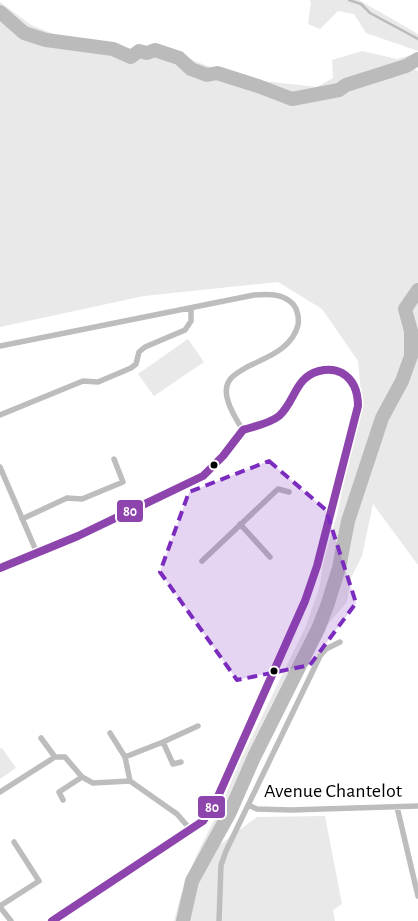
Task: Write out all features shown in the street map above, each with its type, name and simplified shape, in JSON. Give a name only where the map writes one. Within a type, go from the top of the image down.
[{"type":"street","points":[[0,346],[254,295],[271,294],[283,297],[294,306],[299,319],[296,334],[282,349],[238,372],[228,381],[226,395],[243,430]]},
{"type":"street","points":[[0,415],[84,381],[98,382],[131,368],[136,364],[139,352],[145,347],[185,330],[191,321],[191,308]]},
{"type":"street","points":[[0,568],[78,536],[203,476],[223,456],[243,430],[269,423],[282,413],[302,380],[314,372],[330,368],[344,373],[356,388],[358,406],[317,566],[305,601],[216,802],[203,821],[52,921]]},
{"type":"street","points":[[22,519],[67,498],[82,499],[123,482],[114,459]]},
{"type":"street","points":[[1,471],[37,553]]},
{"type":"street","points":[[202,561],[278,489],[290,492]]},
{"type":"street","points":[[240,524],[270,557]]},
{"type":"street","points":[[219,921],[221,865],[320,656],[340,642]]},
{"type":"street","points":[[125,757],[198,726]]},
{"type":"street","points":[[110,734],[125,757],[130,781]]},
{"type":"street","points":[[41,738],[55,757]]},
{"type":"street","points":[[163,742],[173,764],[181,762]]},
{"type":"street","points":[[0,792],[55,757],[65,757],[82,777],[93,783],[130,781],[176,814],[190,829]]},
{"type":"street","points":[[64,800],[58,792],[82,777]]},
{"type":"street","name":"Avenue Chantelot","points":[[248,806],[256,809],[291,810],[418,806]]},
{"type":"street","points":[[397,807],[418,896]]},
{"type":"street","points":[[11,921],[0,906],[39,881],[14,842]]},
{"type":"highlighted area","points":[[269,461],[326,510],[356,603],[310,665],[237,680],[160,572],[189,492]]},
{"type":"shaded area","points":[[308,0],[359,0],[418,34],[418,51],[366,33],[354,14],[338,11],[320,29],[308,24],[311,1]]},
{"type":"shaded area","points":[[0,2],[31,25],[51,33],[128,49],[137,47],[162,49],[232,75],[263,81],[317,87],[333,78],[332,60],[362,51],[397,59],[418,53],[418,64],[410,68],[418,71],[418,565],[373,504],[362,556],[351,578],[347,602],[329,623],[218,846],[257,817],[325,816],[342,904],[333,910],[335,921],[174,921],[180,898],[197,854],[305,628],[319,589],[324,559],[337,515],[362,404],[358,361],[322,309],[278,282],[144,296],[0,327]]},
{"type":"shaded area","points":[[188,339],[204,362],[154,396],[138,374]]},
{"type":"shaded area","points":[[2,748],[16,768],[0,779],[0,749]]},
{"type":"waterway","points":[[349,0],[361,4],[370,13],[418,39]]},
{"type":"waterway","points":[[0,12],[24,33],[46,40],[113,49],[131,57],[139,51],[147,53],[155,50],[179,58],[191,69],[207,75],[217,73],[292,99],[339,90],[346,85],[406,66],[418,59]]},
{"type":"waterway","points":[[183,921],[192,881],[230,812],[254,757],[318,629],[327,606],[339,568],[348,521],[382,418],[402,381],[411,356],[411,331],[405,309],[418,290]]},
{"type":"transit line","name":"80","points":[[52,921],[203,821],[216,801],[305,601],[317,566],[358,406],[354,387],[350,379],[339,372],[325,370],[311,374],[300,384],[289,404],[279,416],[266,423],[243,430]]},
{"type":"transit line","name":"80","points":[[0,568],[78,536],[203,476],[223,456],[243,430]]}]
